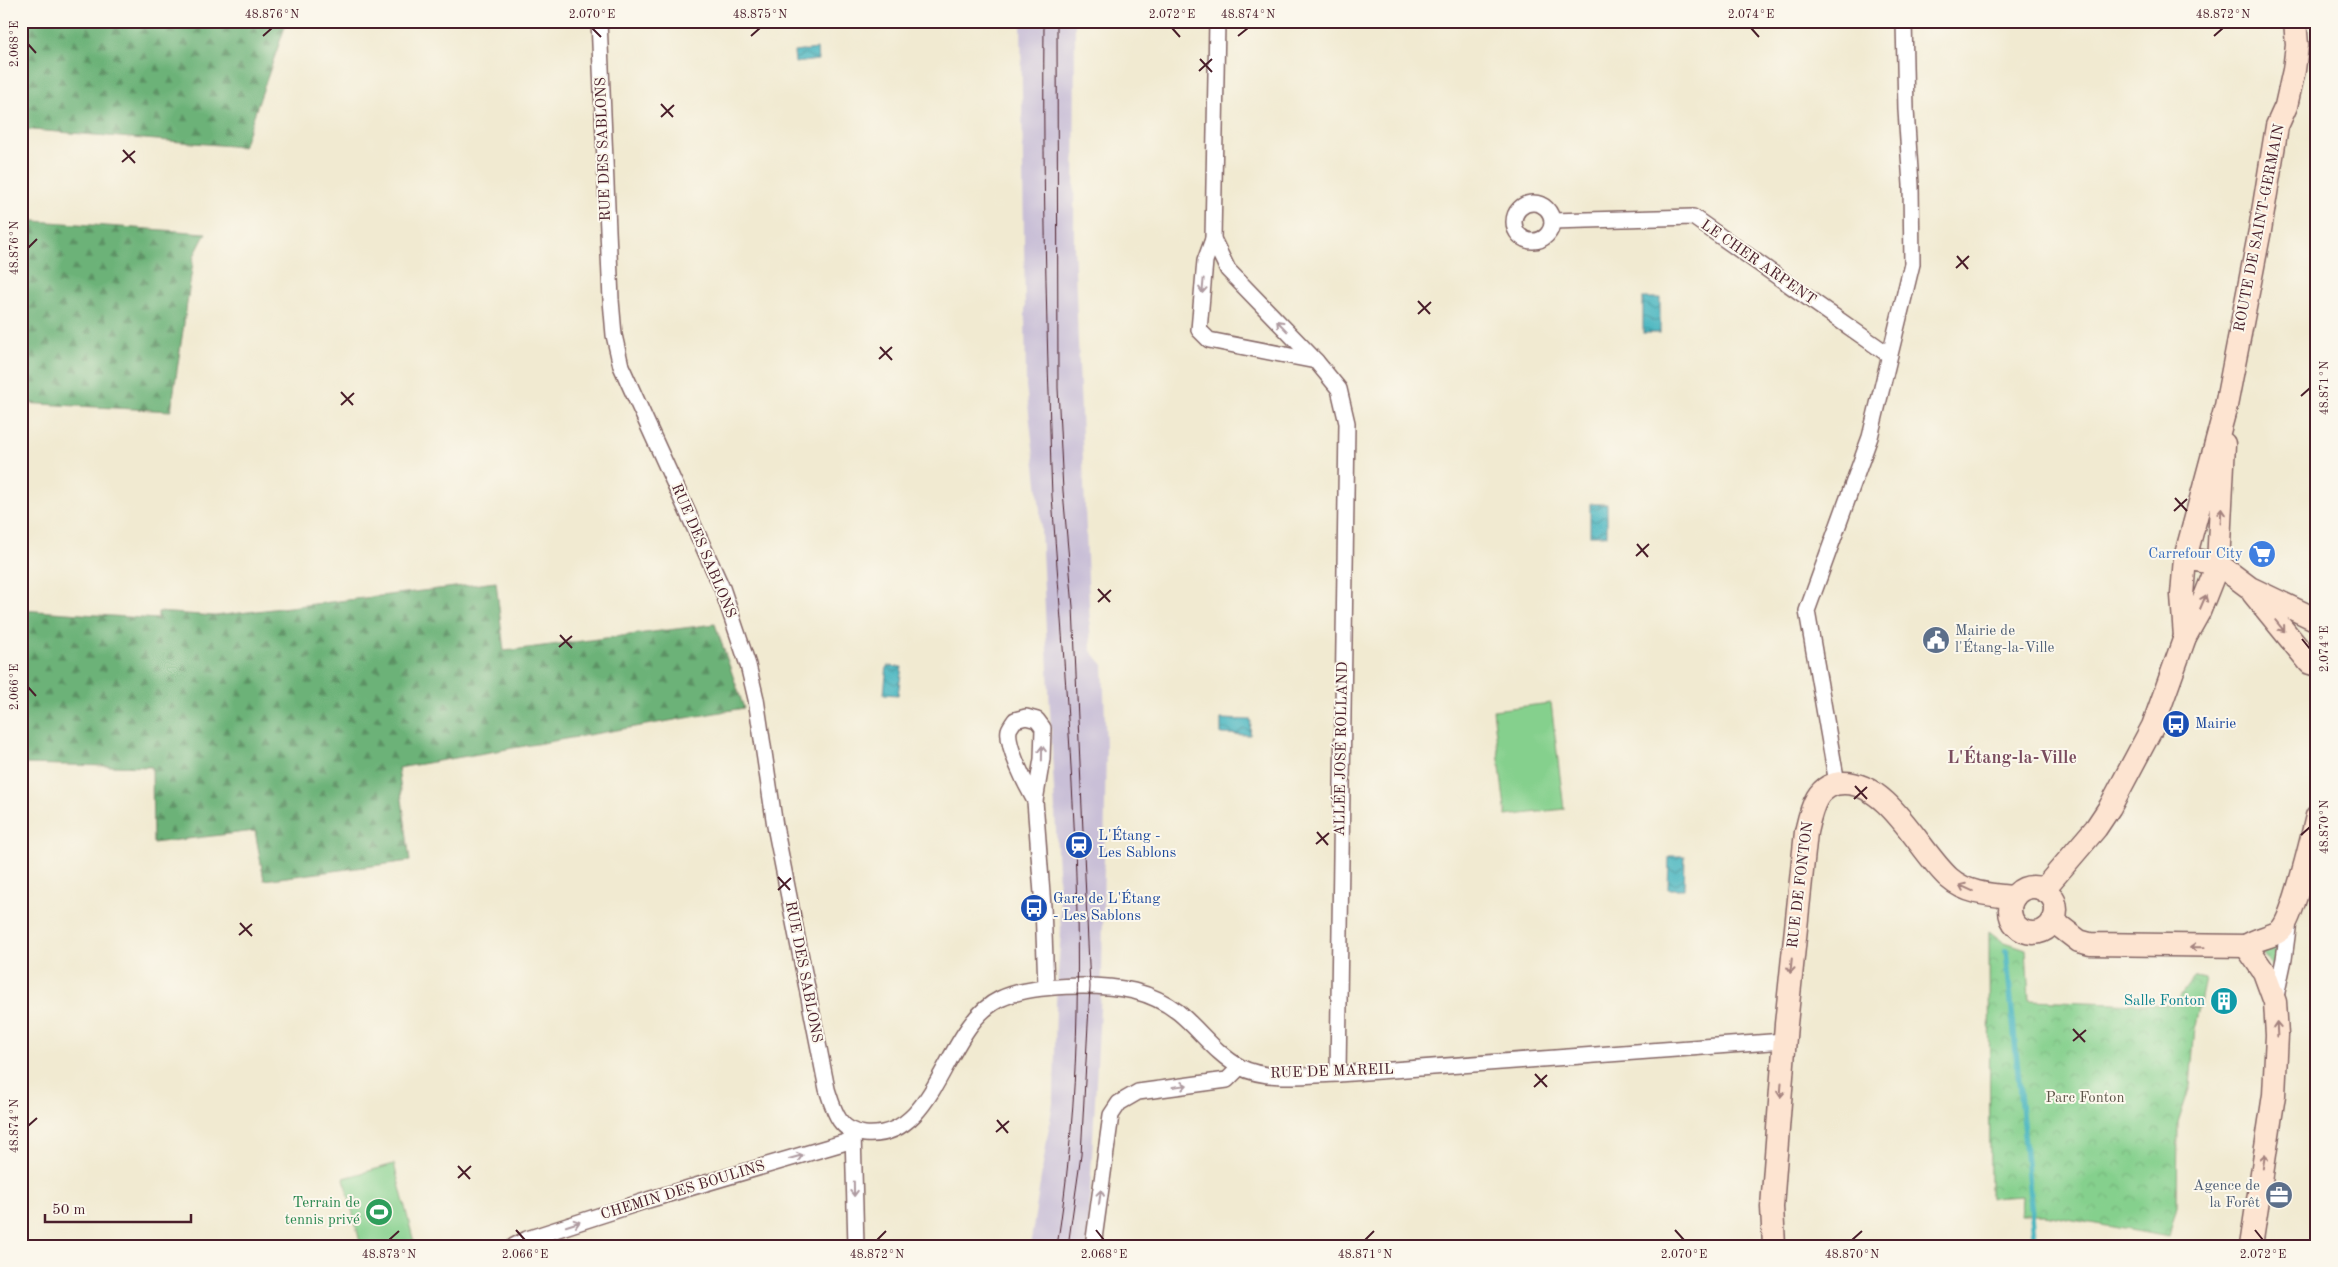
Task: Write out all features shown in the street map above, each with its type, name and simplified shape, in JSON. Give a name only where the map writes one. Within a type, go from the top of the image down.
[{"type":"street","name":"RUE DES SABLONS","points":[[599,21],[611,300],[614,335],[621,366],[722,588],[748,665],[756,699],[775,826],[827,1089],[834,1111],[853,1137]]},
{"type":"street","points":[[1216,21],[1213,238],[1205,261],[1199,330],[1209,340],[1316,361]]},
{"type":"street","points":[[1904,21],[1906,110],[1912,185],[1912,264],[1870,437],[1807,611],[1837,783],[1852,783],[1868,788],[1882,799],[1949,878],[1964,888],[1982,894],[2014,897]]},
{"type":"street","name":"ROUTE DE SAINT-GERMAIN","points":[[2185,637],[2182,595],[2185,558],[2226,406],[2260,230],[2277,126],[2286,106],[2294,70],[2298,45],[2295,21]]},
{"type":"street","name":"LE CHER ARPENT","points":[[1552,221],[1693,218],[1889,354]]},
{"type":"street","name":"ALLÉE JOSÉ ROLLAND","points":[[1213,238],[1228,270],[1316,361],[1339,390],[1347,423],[1338,1074]]},
{"type":"street","name":"ROUTE DE SAINT-GERMAIN","points":[[2185,637],[2199,612],[2218,564],[2226,406]]},
{"type":"street","points":[[2185,558],[2218,564],[2250,588],[2317,620]]},
{"type":"street","points":[[2250,588],[2310,663],[2317,665]]},
{"type":"street","points":[[2043,890],[2096,828],[2135,763],[2153,726],[2185,637]]},
{"type":"street","points":[[1035,801],[1019,767],[1010,741],[1009,730],[1015,720],[1026,717],[1037,720],[1043,728],[1042,764],[1035,801],[1043,907],[1046,986]]},
{"type":"street","name":"RUE DE FONTON","points":[[1774,1246],[1772,1207],[1784,1041],[1806,832],[1812,804],[1823,790],[1837,783]]},
{"type":"street","points":[[2251,1246],[2274,1095],[2277,1035],[2275,1002],[2290,917],[2317,816]]},
{"type":"street","points":[[2028,888],[2043,890],[2052,898],[2054,903],[2053,921],[2049,927],[2037,933],[2018,929],[2010,917],[2009,910],[2014,897],[2028,888]]},
{"type":"street","points":[[2053,921],[2079,941],[2090,944],[2246,946],[2280,931],[2290,917]]},
{"type":"street","points":[[2246,946],[2264,972],[2275,1002]]},
{"type":"street","name":"RUE DE MAREIL","points":[[853,1137],[872,1135],[905,1124],[923,1105],[963,1034],[980,1014],[999,999],[1046,986],[1133,990],[1158,999],[1179,1013],[1240,1067],[1264,1075],[1338,1074],[1784,1041]]},
{"type":"street","points":[[1093,1246],[1111,1115],[1119,1102],[1138,1092],[1227,1080],[1240,1067]]},
{"type":"street","name":"CHEMIN DES BOULINS","points":[[523,1244],[648,1200],[853,1137]]},
{"type":"street","points":[[853,1137],[856,1246]]},
{"type":"shaded area","points":[[1021,21],[1075,21],[1074,245],[1091,651],[1103,665],[1106,748],[1102,973],[1087,1246],[1030,1246],[1054,1096],[1056,1001],[1061,931],[1040,510],[1026,386]]},
{"type":"green space","points":[[21,21],[285,21],[285,27],[243,147],[21,129]]},
{"type":"green space","points":[[21,220],[206,233],[194,256],[171,411],[21,403]]},
{"type":"green space","points":[[496,582],[504,651],[715,624],[744,708],[398,768],[410,861],[264,880],[255,831],[153,843],[152,767],[21,764],[21,610],[158,619],[158,612],[215,616]]},
{"type":"green space","points":[[1551,703],[1564,809],[1506,816],[1493,710]]},
{"type":"green space","name":"Parc Fonton","points":[[1989,931],[2002,941],[2026,949],[2029,1000],[2170,1005],[2193,979],[2196,977],[2205,979],[2195,1026],[2190,1086],[2178,1123],[2177,1206],[2169,1237],[2045,1215],[2021,1215],[2022,1196],[1990,1198]]},
{"type":"green space","points":[[2257,946],[2276,946],[2281,951],[2278,969],[2273,968]]},
{"type":"green space","name":"Terrain de tennis privé","points":[[394,1164],[415,1246],[361,1246],[344,1178]]},
{"type":"water","points":[[817,49],[818,60],[795,63],[794,52]]},
{"type":"water","points":[[1643,298],[1660,298],[1660,333],[1643,333]]},
{"type":"water","points":[[1590,504],[1607,504],[1607,535],[1590,535]]},
{"type":"water","points":[[887,666],[902,667],[898,695],[884,694]]},
{"type":"water","points":[[1221,719],[1251,720],[1250,735],[1221,734]]},
{"type":"water","points":[[1669,856],[1685,856],[1684,889],[1668,889]]},
{"type":"waterway","points":[[2006,950],[2035,1246]]},
{"type":"tram line","points":[[1044,21],[1045,237],[1051,480],[1072,777],[1077,965],[1075,1059],[1069,1152],[1057,1246]]},
{"type":"tram line","points":[[1057,21],[1058,388],[1063,491],[1073,607],[1090,987],[1081,1155],[1068,1246]]},
{"type":"place","name":"Carrefour City","points":[[2262,554]]},
{"type":"place","name":"Mairie de l'Étang-la-Ville","points":[[1936,640]]},
{"type":"place","name":"Mairie","points":[[2176,724]]},
{"type":"place","name":"L'Étang - Les Sablons","points":[[1079,845]]},
{"type":"place","name":"Gare de L'Étang - Les Sablons","points":[[1034,908]]},
{"type":"place","name":"Salle Fonton","points":[[2224,1001]]},
{"type":"place","name":"Agence de la Forêt","points":[[2279,1195]]},
{"type":"place","name":"Terrain de tennis privé","points":[[379,1212]]},
{"type":"district","name":"L'Étang-la-Ville","points":[[2012,758]]}]
